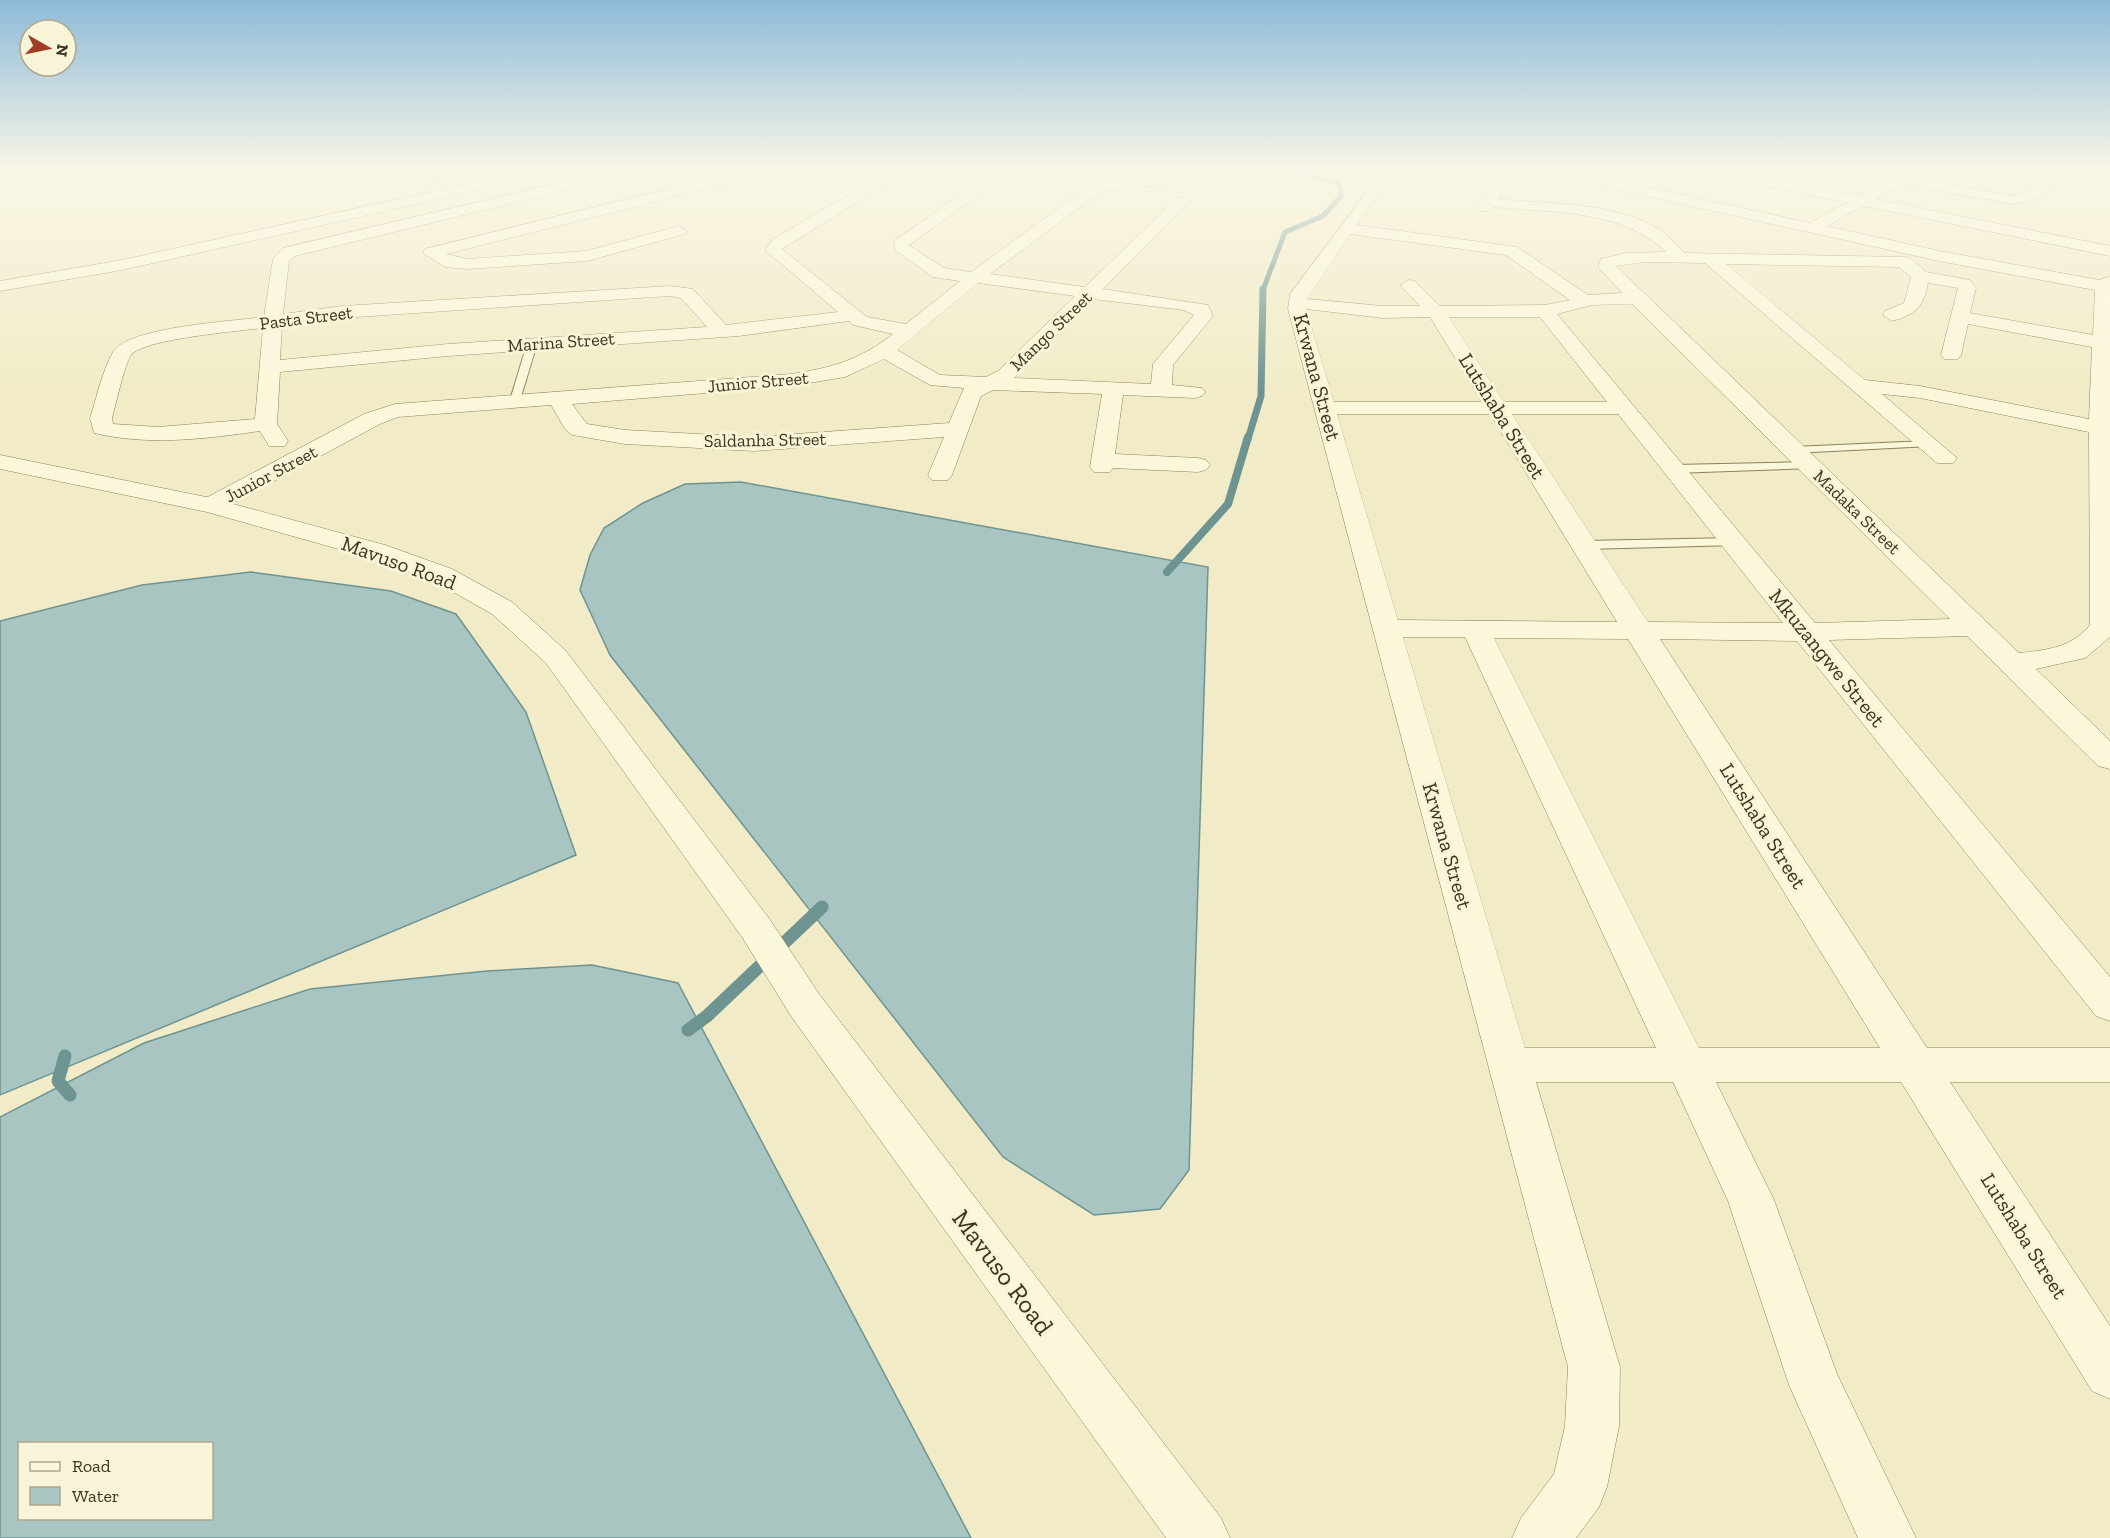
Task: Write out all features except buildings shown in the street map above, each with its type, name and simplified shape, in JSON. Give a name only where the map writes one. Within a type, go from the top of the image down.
[{"type":"street","points":[[0,286],[122,265],[218,244]]},
{"type":"street","points":[[292,463],[266,424],[273,322],[281,259],[299,248],[317,244]]},
{"type":"street","points":[[410,244],[457,264],[578,258],[631,244]]},
{"type":"street","points":[[420,248],[439,244]]},
{"type":"street","points":[[779,244],[773,250],[851,315],[868,325],[909,330]]},
{"type":"street","points":[[900,244],[901,247],[935,271],[1201,309],[1204,316],[1163,364],[1161,389]]},
{"type":"street","name":"Junior Street","points":[[211,505],[384,414],[413,409],[515,400],[824,376],[856,366],[883,352],[974,278],[1021,244]]},
{"type":"street","name":"Mango Street","points":[[940,475],[972,392],[1005,375],[1140,244]]},
{"type":"street","name":"Krwana Street","points":[[1336,244],[1299,294],[1297,303],[1594,1366],[1592,1426],[1579,1487],[1541,1538]]},
{"type":"street","points":[[1495,244],[1511,251],[1584,301]]},
{"type":"street","points":[[1665,244],[1681,258],[1904,262],[1919,252]]},
{"type":"street","points":[[1884,244],[1919,252],[2107,284],[2106,343],[2100,428],[2106,484],[2104,626],[2095,639],[2082,650],[2063,656],[2013,663]]},
{"type":"street","points":[[2074,244],[2110,251]]},
{"type":"street","name":"Madaka Street","points":[[1681,258],[1625,258],[1607,263],[1608,267],[1637,298],[2110,759]]},
{"type":"street","points":[[1709,258],[1945,458]]},
{"type":"street","points":[[1904,262],[1920,276],[1967,286],[1951,356]]},
{"type":"street","points":[[1892,315],[1912,308],[1920,276]]},
{"type":"street","name":"Lutshaba Street","points":[[1409,285],[1436,312],[2110,1373]]},
{"type":"street","name":"Pasta Street","points":[[266,424],[217,430],[127,432],[102,428],[101,422],[122,352],[126,347],[156,337],[351,311],[670,291],[687,293],[721,331]]},
{"type":"street","points":[[1297,303],[1361,310],[1545,311],[1584,301],[1637,298]]},
{"type":"street","name":"Mkuzangwe Street","points":[[1545,311],[2110,1005]]},
{"type":"street","name":"Marina Street","points":[[270,367],[339,359],[532,344],[788,327],[851,315]]},
{"type":"street","points":[[1960,317],[2106,343]]},
{"type":"street","points":[[883,352],[904,360],[927,377],[937,381],[1196,392]]},
{"type":"street","points":[[1858,385],[1920,392],[2100,428]]},
{"type":"street","points":[[1113,390],[1102,463],[1198,465]]},
{"type":"street","name":"Saldanha Street","points":[[557,397],[573,424],[580,430],[625,436],[754,444],[956,429]]},
{"type":"street","points":[[1325,408],[1623,408]]},
{"type":"street","name":"Mavuso Road","points":[[0,462],[211,505],[376,551],[443,575],[502,608],[556,657],[755,927],[805,1005],[1201,1538]]},
{"type":"street","points":[[1387,628],[1806,632],[1977,627]]},
{"type":"street","points":[[1475,629],[1751,1200],[1815,1385],[1887,1538]]},
{"type":"street","points":[[1509,1065],[2110,1065]]},
{"type":"lane","points":[[515,400],[532,344]]},
{"type":"lane","points":[[1674,469],[1927,444]]},
{"type":"lane","points":[[1584,545],[1733,542]]},
{"type":"water","points":[[741,482],[1208,567],[1189,1170],[1160,1209],[1094,1215],[1003,1157],[610,655],[580,590],[590,555],[604,528],[643,503],[685,484]]},
{"type":"water","points":[[251,572],[391,591],[456,614],[526,712],[576,855],[0,1095],[0,621],[142,585]]},
{"type":"water","points":[[592,965],[678,983],[971,1538],[0,1538],[0,1117],[144,1043],[310,989],[487,971]]},
{"type":"waterway","points":[[1263,290],[1281,244]]},
{"type":"waterway","points":[[1248,439],[1261,396],[1263,289]]},
{"type":"waterway","points":[[1167,572],[1228,504],[1248,437]]},
{"type":"waterway","points":[[688,1030],[707,1016],[822,907]]},
{"type":"waterway","points":[[65,1056],[58,1081],[70,1095]]}]
